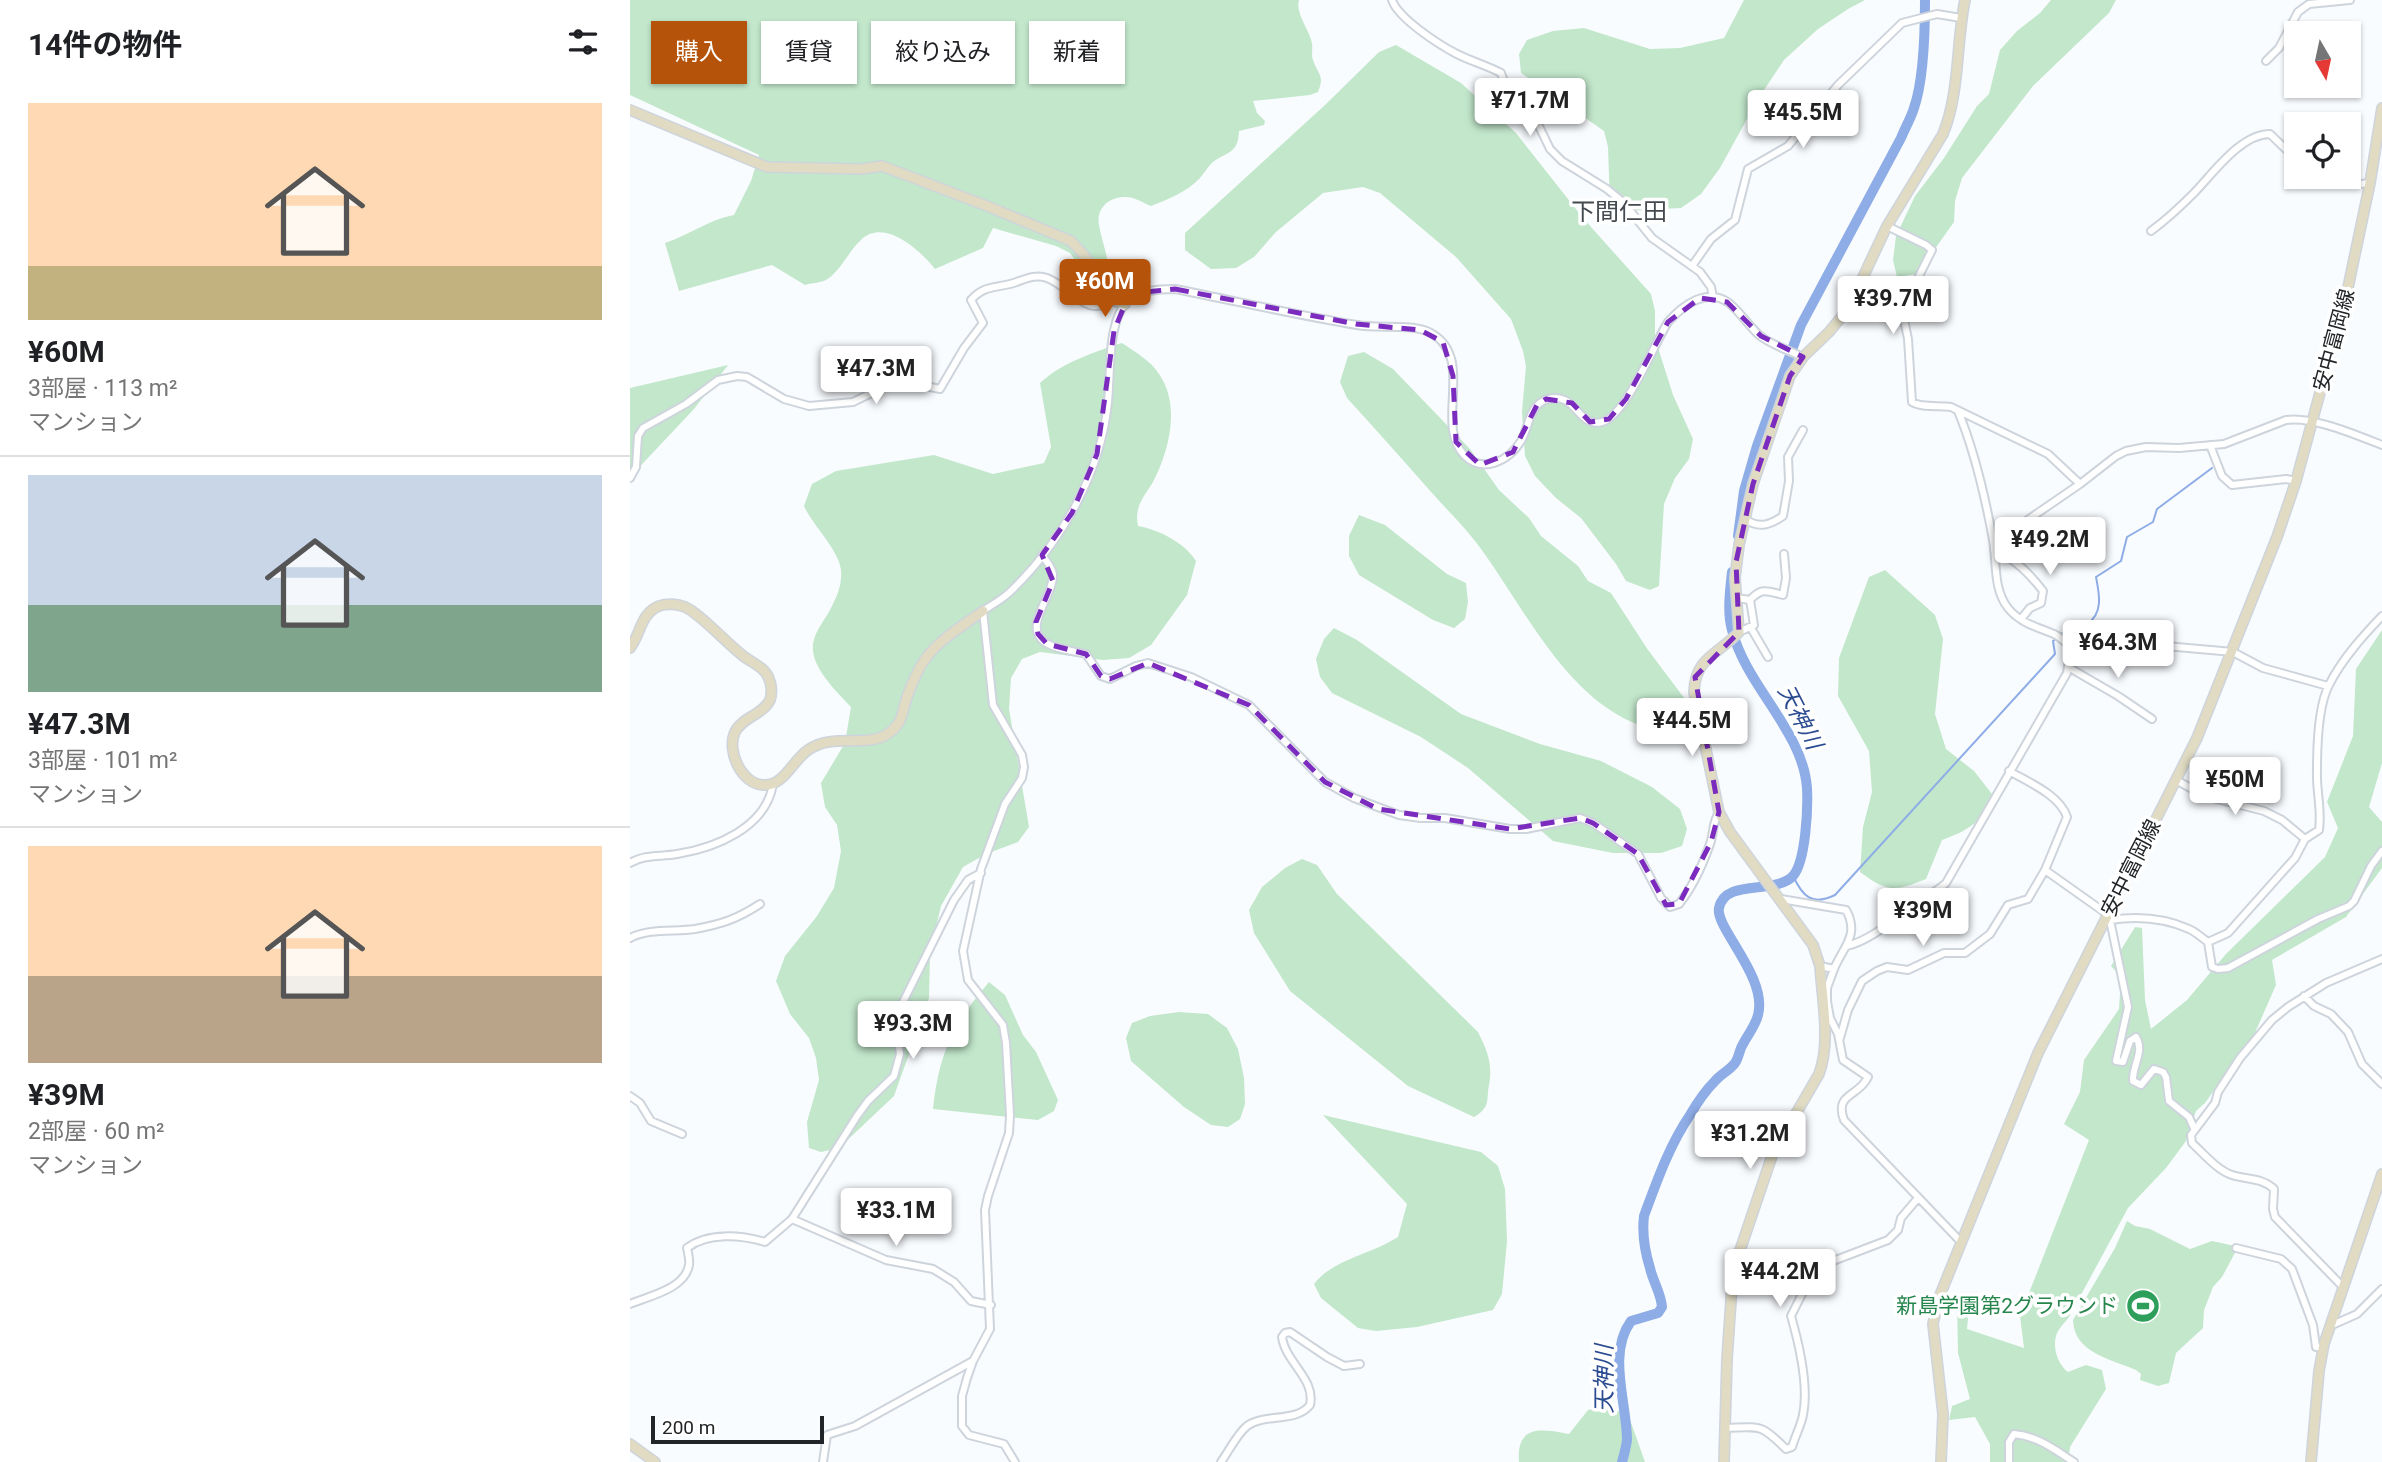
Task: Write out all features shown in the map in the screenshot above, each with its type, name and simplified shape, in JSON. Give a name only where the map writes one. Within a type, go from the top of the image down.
[{"type":"street","points":[[1392,0],[1394,7],[1401,14],[1436,41],[1501,73],[1509,95],[1536,120],[1550,149],[1623,202],[1652,238],[1700,272],[1713,297]]},
{"type":"street","points":[[1736,635],[1736,562],[1753,484],[1790,376],[1799,355],[1829,332],[1848,309],[1887,226],[1943,134],[1952,104],[1965,0]]},
{"type":"street","points":[[2266,61],[2279,48],[2298,12],[2309,4],[2350,0]]},
{"type":"street","points":[[1692,265],[1711,239],[1735,220],[1748,169],[1788,146],[1838,85],[1888,34],[1912,19],[1937,14],[1961,18]]},
{"type":"street","name":"安中富岡線","points":[[1941,1462],[1943,1414],[1933,1324],[1938,1300],[2038,1053],[2176,780],[2233,652],[2295,481],[2346,297],[2370,183],[2378,166],[2382,108]]},
{"type":"street","points":[[630,110],[767,167],[862,169],[882,166],[987,206],[1071,241],[1084,255],[1098,282],[1112,298],[1125,304]]},
{"type":"street","points":[[2151,231],[2179,207],[2236,149],[2262,134],[2270,134],[2284,147]]},
{"type":"street","points":[[2361,185],[2370,183]]},
{"type":"street","points":[[1887,226],[1932,250],[1902,310],[1908,339],[1912,402],[1918,405],[1935,404],[1958,411],[2048,454],[2080,484]]},
{"type":"street","points":[[630,478],[636,467],[638,436],[643,428],[686,404],[718,380],[747,377],[784,399],[809,406],[853,402],[901,382],[940,389],[964,348],[983,323],[971,300],[981,289],[1039,276],[1057,283],[1088,305],[1098,308],[1112,298]]},
{"type":"street","points":[[630,863],[641,856],[685,853],[737,833],[759,813],[773,784],[804,752],[816,744],[833,739],[874,740],[887,735],[903,719],[906,700],[914,679],[927,657],[1012,590],[1042,555],[1072,513],[1085,488],[1097,454],[1108,404],[1114,331],[1125,304],[1145,292],[1175,289],[1341,322],[1430,333],[1443,342],[1450,355],[1456,442],[1471,461],[1485,465],[1497,463],[1513,452],[1522,441],[1536,405],[1546,400],[1553,398],[1572,403],[1584,419],[1590,422],[1601,423],[1609,419],[1626,399],[1661,332],[1690,302],[1713,297],[1727,302],[1761,336],[1799,355]]},
{"type":"street","points":[[1958,411],[1970,439],[1994,546],[2000,594],[2007,607],[2021,619],[2032,627],[2055,635],[2071,647]]},
{"type":"street","points":[[1994,546],[2126,451],[2147,447],[2224,444],[2295,419],[2382,445]]},
{"type":"street","points":[[1745,519],[1752,524],[1769,525],[1783,516],[1789,481],[1788,457],[1802,430]]},
{"type":"street","points":[[2210,445],[2222,476],[2232,485],[2286,479],[2295,481]]},
{"type":"street","points":[[1994,546],[2011,557],[2043,590],[2041,603],[2030,608],[2021,619]]},
{"type":"street","points":[[1736,598],[1749,600],[1764,590],[1785,594],[1784,554]]},
{"type":"street","points":[[1042,555],[1053,570],[1053,581],[1036,622],[1038,635],[1047,644],[1086,654],[1101,676],[1110,679],[1148,663],[1191,677],[1249,705],[1325,782],[1378,809],[1407,817],[1445,818],[1510,829],[1526,829],[1580,818],[1593,822],[1638,854],[1661,898],[1670,907],[1679,904],[1686,894],[1711,842],[1713,822],[1719,812]]},
{"type":"street","points":[[1724,1462],[1733,1271],[1773,1153],[1823,1063],[1825,1046],[1820,966],[1813,945],[1730,832],[1719,812],[1697,705],[1694,681],[1696,672],[1736,635],[1751,628],[1754,622],[1749,600]]},
{"type":"street","points":[[630,648],[645,617],[660,606],[673,604],[687,608],[733,648],[765,671],[772,689],[770,700],[765,707],[740,725],[734,733],[733,742],[738,765],[748,780],[760,785],[773,784]]},
{"type":"street","points":[[983,611],[993,705],[1023,755],[1024,767],[1022,778],[1005,803],[981,873],[963,951],[972,988],[1003,1025],[1010,1115],[1009,1133],[985,1210],[990,1329],[973,1361],[962,1396],[962,1426],[969,1435],[1004,1444],[1015,1462]]},
{"type":"street","points":[[2208,942],[2228,933],[2295,858],[2305,839],[2319,830],[2321,819],[2317,775],[2318,744],[2328,686],[2363,636],[2382,616]]},
{"type":"street","points":[[1961,1242],[1844,1120],[1840,1107],[1843,1100],[1865,1084],[1868,1077],[1843,1060],[1838,1034],[1830,1018],[1827,988],[1839,955],[1847,946],[1900,916],[1946,883],[2067,673],[2071,647],[2082,636],[2108,626],[2143,644],[2233,652],[2263,668],[2328,686]]},
{"type":"street","points":[[1751,628],[1768,657]]},
{"type":"street","points":[[2068,667],[2152,719]]},
{"type":"street","points":[[1838,1042],[1848,1010],[1862,981],[1887,967],[1909,970],[1944,953],[1965,953],[1990,934],[2008,905],[2028,899],[2045,870],[2067,817],[2064,810],[2049,795],[2009,771]]},
{"type":"street","points":[[2176,780],[2205,796],[2264,811],[2282,820],[2305,839]]},
{"type":"street","points":[[2045,870],[2109,917],[2154,920],[2190,929],[2208,942],[2212,967],[2228,968],[2318,919],[2349,906],[2382,851]]},
{"type":"street","points":[[630,1304],[671,1287],[682,1279],[689,1265],[687,1248],[695,1242],[736,1236],[765,1242],[792,1219],[857,1116],[868,1101],[894,1076],[900,1054],[895,1018],[954,900],[968,880],[981,873]]},
{"type":"street","points":[[1778,895],[1846,910],[1852,920],[1847,946]]},
{"type":"street","points":[[630,937],[639,933],[695,929],[736,920],[761,904]]},
{"type":"street","points":[[2109,917],[2128,1007],[2116,1060],[2123,1062],[2130,1041],[2136,1037],[2140,1052],[2132,1075],[2133,1081],[2141,1085],[2154,1069],[2163,1072],[2169,1101],[2189,1117],[2194,1128]]},
{"type":"street","points":[[2344,1288],[2275,1217],[2274,1189],[2258,1179],[2231,1175],[2192,1143],[2194,1128],[2258,1036],[2288,1007],[2304,996],[2326,983],[2382,959]]},
{"type":"street","points":[[1820,966],[1834,969]]},
{"type":"street","points":[[2304,996],[2314,1006],[2331,1014],[2348,1032],[2362,1064],[2382,1084]]},
{"type":"street","points":[[630,1096],[640,1103],[650,1121],[682,1134]]},
{"type":"street","points":[[2311,1462],[2323,1349],[2382,1174]]},
{"type":"street","points":[[1725,1428],[1760,1427],[1786,1449],[1793,1447],[1803,1414],[1803,1398],[1801,1354],[1791,1317],[1803,1292],[1808,1286],[1821,1280],[1833,1261],[1888,1240],[1898,1230],[1901,1217],[1918,1198]]},
{"type":"street","points":[[792,1219],[886,1260],[933,1269],[954,1282],[971,1301],[991,1305]]},
{"type":"street","points":[[2236,1248],[2281,1259],[2292,1269],[2314,1325],[2316,1347],[2323,1349]]},
{"type":"street","points":[[2330,1326],[2357,1314],[2382,1289]]},
{"type":"street","points":[[1220,1462],[1245,1427],[1259,1420],[1301,1413],[1310,1405],[1309,1389],[1282,1342],[1285,1333],[1290,1332],[1344,1366],[1360,1364]]},
{"type":"street","points":[[823,1462],[827,1435],[855,1426],[973,1361]]},
{"type":"street","points":[[2009,1462],[2009,1442],[2014,1434],[2044,1442],[2074,1462]]},
{"type":"street","points":[[630,1444],[654,1462]]},
{"type":"highlighted area","points":[[1175,289],[1356,324],[1420,330],[1443,342],[1453,376],[1456,442],[1480,465],[1513,452],[1537,405],[1546,399],[1572,403],[1590,422],[1609,419],[1626,399],[1668,322],[1700,298],[1727,302],[1761,336],[1803,357],[1790,376],[1753,484],[1736,562],[1739,632],[1695,677],[1719,812],[1711,842],[1679,904],[1666,905],[1638,854],[1593,823],[1580,818],[1510,829],[1378,809],[1325,782],[1249,705],[1148,663],[1110,679],[1101,676],[1086,654],[1047,644],[1038,634],[1036,622],[1053,581],[1042,555],[1072,513],[1097,454],[1114,331],[1125,304],[1145,292]]},
{"type":"green space","points":[[630,0],[1299,0],[1299,10],[1310,38],[1312,58],[1321,82],[1318,92],[1310,95],[1253,101],[1257,113],[1265,121],[1264,125],[1239,131],[1234,148],[1213,162],[1199,179],[1183,191],[1151,206],[1128,197],[1113,199],[1105,205],[1099,214],[1099,225],[1109,270],[1102,296],[1070,253],[1056,246],[993,228],[983,248],[935,269],[902,239],[881,232],[862,239],[836,271],[821,282],[805,285],[772,265],[679,291],[665,243],[716,220],[734,215],[751,181],[759,155],[630,95]]},
{"type":"green space","points":[[1744,0],[1865,0],[1818,29],[1784,60],[1758,99],[1720,168],[1701,194],[1681,208],[1625,211],[1610,206],[1608,147],[1604,131],[1521,73],[1519,54],[1527,40],[1553,31],[1584,28],[1650,49],[1680,48],[1724,38]]},
{"type":"green space","points":[[2051,0],[2116,0],[2109,13],[2033,86],[1962,178],[1955,201],[1954,222],[1917,274],[1897,277],[1893,260],[1896,236],[1915,196],[1944,158],[1977,106],[1989,94],[2000,50]]},
{"type":"green space","points":[[1396,45],[1461,83],[1516,133],[1583,218],[1651,294],[1655,311],[1655,338],[1673,395],[1693,439],[1689,459],[1675,478],[1664,504],[1659,586],[1650,590],[1626,581],[1581,518],[1535,476],[1525,456],[1522,412],[1526,366],[1511,319],[1456,257],[1380,193],[1363,187],[1323,193],[1276,232],[1254,257],[1236,268],[1211,269],[1185,250],[1185,233],[1379,52]]},
{"type":"green space","points":[[1122,343],[1155,369],[1166,386],[1170,400],[1168,442],[1159,470],[1141,502],[1137,519],[1138,526],[1170,538],[1185,548],[1196,561],[1187,595],[1151,645],[1129,658],[1103,660],[1040,652],[1022,659],[1011,678],[1009,709],[1029,827],[1018,842],[986,854],[963,867],[941,906],[930,953],[929,998],[894,1096],[839,1148],[821,1152],[809,1148],[807,1122],[819,1080],[816,1058],[809,1038],[790,1014],[776,981],[785,956],[817,916],[834,888],[841,851],[837,825],[825,807],[821,783],[845,743],[851,707],[820,670],[813,653],[818,629],[836,597],[841,570],[836,554],[804,506],[812,484],[836,471],[934,455],[993,474],[1044,463],[1051,447],[1040,383],[1068,364]]},
{"type":"green space","points":[[1364,352],[1393,369],[1470,449],[1499,490],[1529,518],[1541,536],[1578,566],[1588,581],[1611,593],[1648,650],[1691,707],[1669,733],[1635,724],[1605,707],[1579,684],[1534,628],[1470,535],[1347,398],[1340,382],[1348,356]]},
{"type":"green space","points":[[728,365],[694,409],[630,477],[630,388]]},
{"type":"green space","points":[[1359,515],[1385,525],[1447,574],[1466,583],[1468,602],[1465,619],[1454,628],[1433,620],[1359,575],[1349,556],[1349,536]]},
{"type":"green space","points":[[1885,570],[1935,615],[1943,639],[1935,714],[1946,749],[1974,771],[1992,794],[1984,812],[1973,824],[1942,840],[1926,879],[1898,888],[1884,886],[1860,872],[1863,827],[1872,792],[1869,751],[1838,696],[1839,658],[1869,577]]},
{"type":"green space","points":[[1334,628],[1357,640],[1461,714],[1540,744],[1601,761],[1652,787],[1680,809],[1687,829],[1682,846],[1661,853],[1613,853],[1553,841],[1468,768],[1421,737],[1332,693],[1320,677],[1316,659],[1324,639]]},
{"type":"green space","points":[[2382,630],[2382,763],[2369,807],[2382,822],[2382,868],[2346,917],[2272,960],[2276,985],[2254,1035],[2205,1103],[2196,1111],[2186,1141],[2166,1168],[2128,1208],[2069,1317],[2058,1331],[2055,1348],[2064,1368],[2068,1372],[2086,1365],[2102,1370],[2106,1389],[2070,1447],[2068,1462],[1990,1462],[1990,1444],[1975,1417],[1949,1420],[1952,1406],[1970,1399],[1958,1353],[1957,1300],[1970,1299],[1967,1329],[2024,1348],[2020,1316],[2089,1140],[2064,1124],[2080,1092],[2084,1060],[2119,1009],[2121,977],[2111,966],[2135,927],[2142,928],[2145,1000],[2151,1029],[2187,1000],[2226,954],[2325,857],[2338,828],[2327,802],[2353,736],[2356,669]]},
{"type":"green space","points":[[1302,859],[1317,865],[1337,894],[1478,1032],[1490,1064],[1490,1077],[1487,1103],[1474,1117],[1408,1086],[1290,991],[1254,933],[1249,910],[1262,887],[1285,868]]},
{"type":"green space","points":[[989,982],[1005,995],[1058,1100],[1054,1111],[1038,1120],[933,1109],[939,1071],[950,1040],[966,1012]]},
{"type":"green space","points":[[1179,1012],[1208,1014],[1227,1028],[1238,1049],[1244,1078],[1245,1104],[1240,1119],[1228,1127],[1211,1125],[1184,1107],[1131,1061],[1126,1038],[1132,1023],[1150,1016]]},
{"type":"green space","points":[[1323,1115],[1481,1152],[1498,1166],[1505,1189],[1507,1241],[1502,1294],[1493,1310],[1417,1327],[1376,1331],[1358,1328],[1321,1298],[1314,1284],[1331,1268],[1398,1237],[1407,1204]]},
{"type":"green space","name":"新島学園第2グラウンド","points":[[2127,1221],[2190,1249],[2212,1241],[2235,1246],[2236,1251],[2222,1277],[2213,1287],[2204,1310],[2203,1328],[2176,1353],[2169,1383],[2158,1386],[2140,1380],[2141,1374],[2136,1370],[2096,1353],[2080,1340],[2075,1331],[2073,1320],[2115,1248]]},
{"type":"green space","points":[[1608,1406],[1629,1417],[1645,1462],[1519,1462],[1519,1450],[1526,1435],[1541,1431],[1569,1434],[1588,1410]]},
{"type":"waterway","name":"天神川","points":[[1738,536],[1744,491],[1757,446],[1801,325],[1913,112],[1922,69],[1925,0]]},
{"type":"waterway","points":[[2061,634],[2084,626],[2096,614],[2099,602],[2096,577],[2121,561],[2127,537],[2153,522],[2157,509],[2212,468]]},
{"type":"waterway","name":"天神川","points":[[1622,1462],[1627,1440],[1620,1379],[1620,1348],[1631,1321],[1658,1313],[1662,1307],[1645,1249],[1644,1216],[1676,1139],[1708,1088],[1735,1063],[1758,1015],[1756,985],[1725,928],[1719,908],[1723,899],[1731,893],[1775,885],[1793,876],[1801,859],[1805,834],[1807,788],[1803,767],[1796,747],[1739,651],[1730,616],[1732,572]]},
{"type":"waterway","points":[[1793,876],[1809,897],[1820,900],[1835,895],[2055,654],[2053,641],[2057,638]]},
{"type":"place","name":"新島学園第2グラウンド","points":[[2143,1306]]},
{"type":"district","name":"下間仁田","points":[[1619,212]]}]
